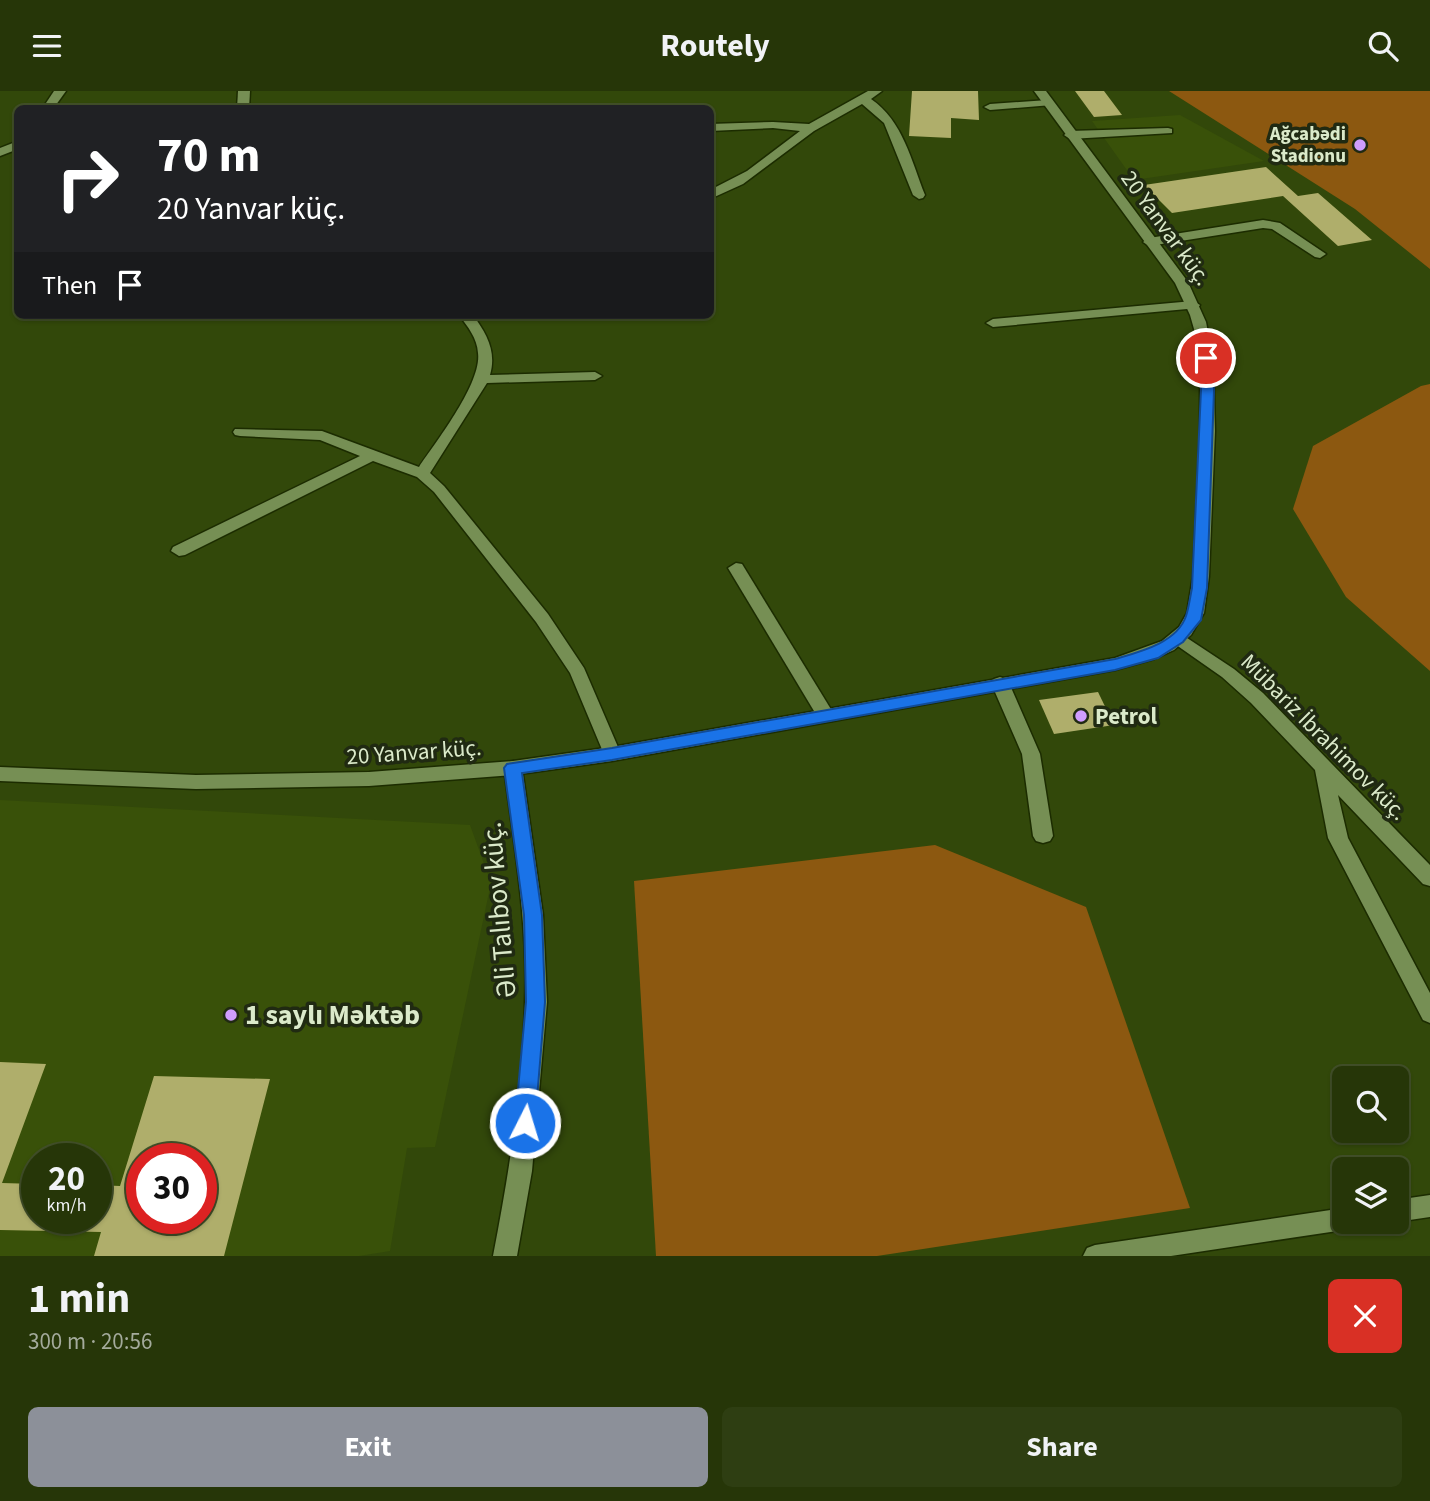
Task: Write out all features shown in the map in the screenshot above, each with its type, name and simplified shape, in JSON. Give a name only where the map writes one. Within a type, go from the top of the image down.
[{"type":"street","points":[[714,193],[737,184],[765,166],[811,128],[876,91]]},
{"type":"street","points":[[989,107],[1044,97]]},
{"type":"street","name":"20 Yanvar küç.","points":[[0,774],[195,782],[369,779],[513,768],[612,754],[1115,664],[1152,654],[1178,638],[1193,620],[1200,588],[1208,390],[1202,332],[1193,305],[1181,282],[1044,97]]},
{"type":"street","points":[[863,99],[882,111],[890,122],[919,195]]},
{"type":"street","points":[[714,128],[773,125],[811,128]]},
{"type":"street","points":[[1070,135],[1168,131]]},
{"type":"street","points":[[1149,242],[1263,224],[1276,226],[1320,254]]},
{"type":"street","points":[[993,323],[1193,305]]},
{"type":"street","points":[[422,474],[484,379],[486,356],[480,332],[469,319]]},
{"type":"street","points":[[484,379],[595,376]]},
{"type":"street","points":[[240,432],[322,436],[422,474],[439,489],[542,618],[578,672],[612,754]]},
{"type":"street","points":[[180,551],[373,455]]},
{"type":"street","points":[[736,568],[825,716]]},
{"type":"street","name":"Mübariz İbrahimov küç.","points":[[1178,638],[1257,698],[1430,878]]},
{"type":"street","points":[[1000,683],[1031,754],[1043,836]]},
{"type":"street","name":"Əli Talıbov küç.","points":[[505,1256],[520,1171],[536,1002],[533,915],[513,768]]},
{"type":"street","points":[[1324,770],[1338,838],[1430,1014]]},
{"type":"street","points":[[1409,1209],[1430,1206]]},
{"type":"street","points":[[1095,1256],[1332,1221]]},
{"type":"shaded area","name":"Ağcabədi Stadionu","points":[[1169,91],[1430,91],[1430,269],[1355,209]]},
{"type":"shaded area","points":[[1180,115],[1264,161],[1134,180],[1092,121]]},
{"type":"shaded area","points":[[1430,384],[1430,671],[1346,597],[1293,509],[1313,446],[1421,386]]},
{"type":"shaded area","name":"1 saylı Məktəb","points":[[0,800],[470,825],[491,883],[435,1147],[407,1148],[390,1251],[359,1256],[0,1256]]},
{"type":"shaded area","points":[[935,845],[1086,907],[1190,1208],[877,1256],[656,1256],[634,881]]},
{"type":"building","points":[[912,91],[978,91],[979,120],[951,118],[951,138],[909,136]]},
{"type":"building","points":[[1075,91],[1104,91],[1122,115],[1094,117]]},
{"type":"building","points":[[1266,167],[1298,196],[1318,193],[1372,240],[1338,246],[1283,196],[1172,213],[1144,185]]},
{"type":"building","points":[[1098,692],[1114,725],[1054,734],[1039,700]]},
{"type":"building","points":[[0,1062],[46,1064],[2,1183],[21,1184],[21,1230],[0,1230]]},
{"type":"building","points":[[154,1076],[270,1079],[224,1256],[94,1256],[100,1234],[112,1234],[112,1186],[120,1186],[126,1167],[126,1234],[217,1234],[217,1143],[133,1143]]},
{"type":"place","name":"Ağcabədi Stadionu","points":[[1360,145]]},
{"type":"place","name":"Petrol","points":[[1081,716]]},
{"type":"place","name":"1 saylı Məktəb","points":[[231,1015]]},
{"type":"route","points":[[525,1123],[536,1002],[533,915],[513,768],[612,754],[1115,664],[1152,654],[1178,638],[1193,620],[1200,588],[1208,390],[1206,358]]}]
